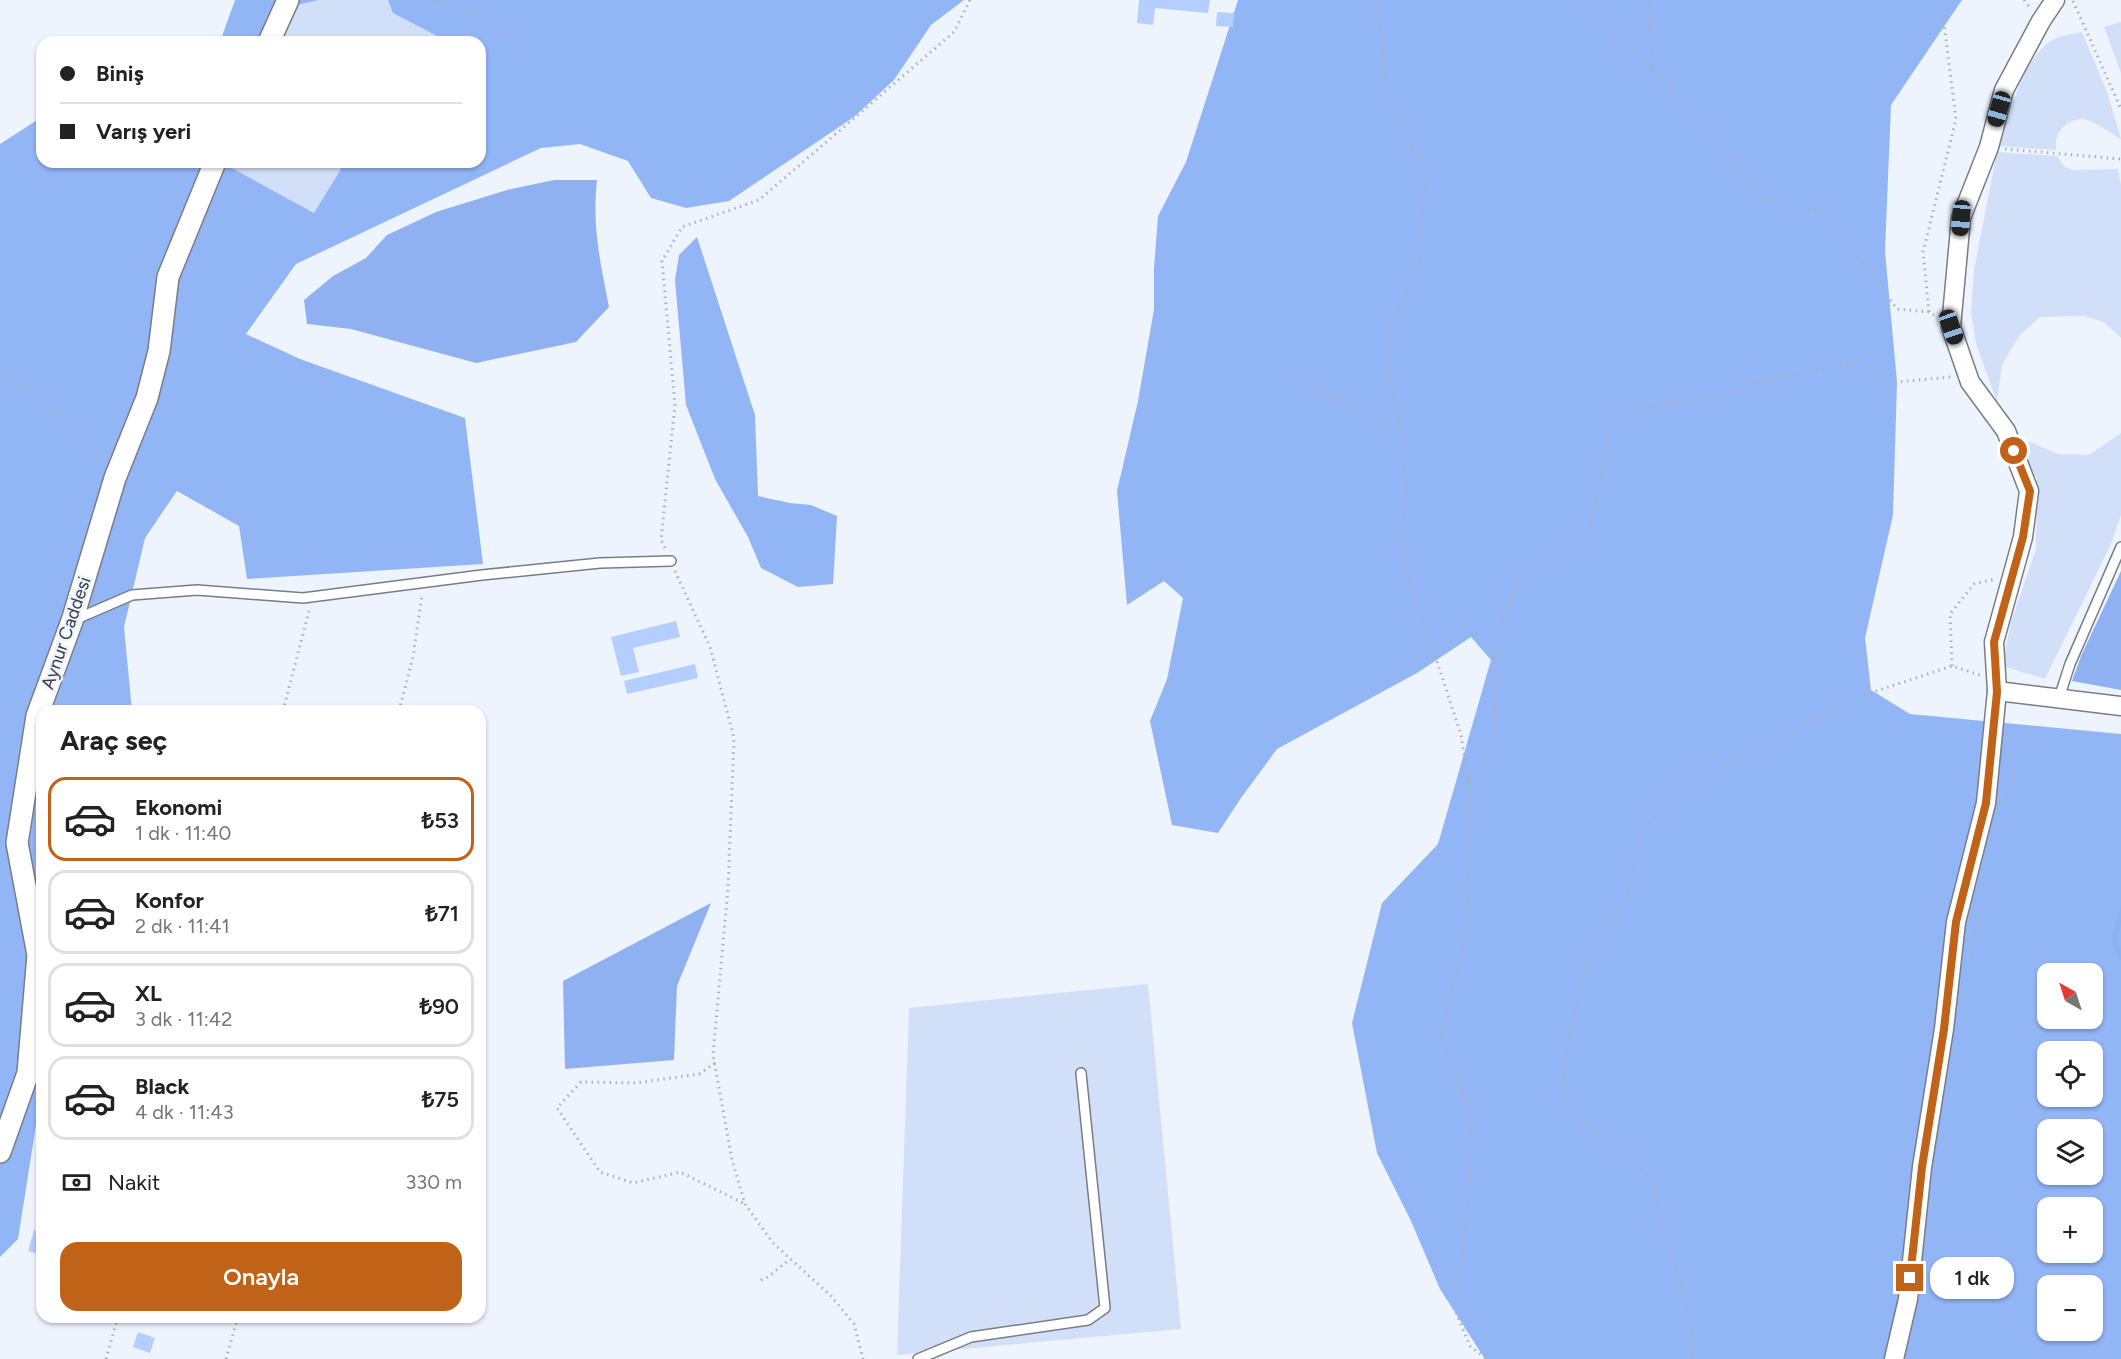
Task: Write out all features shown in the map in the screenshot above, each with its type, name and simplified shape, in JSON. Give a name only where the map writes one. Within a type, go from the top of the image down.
[{"type":"street","points":[[272,36],[288,0]]},
{"type":"street","points":[[1894,1359],[1908,1299],[1922,1167],[1944,1029],[1956,922],[1986,803],[1997,686],[1994,642],[2023,537],[2030,491],[2006,431],[1970,382],[1951,327],[1961,218],[1989,147],[2004,90],[2041,21],[2055,0]]},
{"type":"street","name":"Aynur Caddesi","points":[[42,705],[72,621],[115,478],[147,398],[159,351],[168,277],[212,168]]},
{"type":"street","points":[[1997,686],[2059,698],[2121,706]]},
{"type":"street","name":"Aynur Caddesi","points":[[36,728],[17,843],[36,944]]},
{"type":"street","name":"Aynur Caddesi","points":[[0,1152],[28,1073],[36,979]]},
{"type":"lane","points":[[2059,698],[2070,664],[2121,547]]},
{"type":"lane","points":[[72,621],[132,595],[197,590],[303,598],[600,562],[671,561]]},
{"type":"lane","points":[[918,1359],[971,1337],[1088,1320],[1105,1308],[1081,1073]]},
{"type":"path","points":[[432,0],[499,23],[517,44]]},
{"type":"path","points":[[863,1359],[854,1324],[831,1296],[772,1243],[745,1204],[732,1160],[713,1055],[728,888],[734,738],[710,647],[661,540],[675,405],[662,261],[682,227],[759,200],[954,32],[970,0]]},
{"type":"path","points":[[1377,0],[1388,91],[1425,178],[1419,264],[1389,329],[1390,384],[1400,428],[1407,493],[1401,551],[1461,735],[1470,793],[1467,929],[1441,1034],[1472,1117],[1468,1216],[1454,1308],[1470,1346],[1487,1359]]},
{"type":"path","points":[[1578,0],[1652,70],[1764,199],[1826,213],[1897,309],[1929,312],[1951,327]]},
{"type":"path","points":[[1648,0],[1652,70]]},
{"type":"path","points":[[1929,312],[1923,252],[1956,119],[1941,0]]},
{"type":"path","points":[[2072,0],[2121,109]]},
{"type":"path","points":[[1989,147],[2121,159]]},
{"type":"path","points":[[1468,784],[1491,749],[1497,714],[1494,641],[1518,578],[1573,546],[1590,527],[1610,428],[1643,408],[1732,396],[1753,383],[1858,362],[1897,382],[1968,376]]},
{"type":"path","points":[[1293,374],[1329,395],[1400,428]]},
{"type":"path","points":[[0,377],[40,396],[115,478]]},
{"type":"path","points":[[1952,666],[1950,614],[1974,584],[2013,575]]},
{"type":"path","points":[[401,705],[413,657],[424,582]]},
{"type":"path","points":[[285,705],[312,596]]},
{"type":"path","points":[[1692,1359],[1692,1326],[1651,1180],[1610,1141],[1579,1120],[1561,1091],[1571,1027],[1589,959],[1627,896],[1639,836],[1672,796],[1852,699],[1952,666],[1997,686]]},
{"type":"path","points":[[715,1063],[699,1074],[636,1083],[580,1082],[557,1108],[600,1172],[633,1183],[680,1172],[745,1204]]},
{"type":"path","points":[[761,1280],[790,1259]]},
{"type":"path","points":[[106,1359],[116,1323]]},
{"type":"path","points":[[226,1359],[236,1323]]},
{"type":"shaded area","points":[[235,0],[319,0],[297,5],[284,36],[222,36]]},
{"type":"shaded area","points":[[319,0],[388,0],[393,13],[437,36],[284,36],[297,5]]},
{"type":"shaded area","points":[[388,0],[964,0],[931,25],[894,80],[854,117],[729,201],[686,208],[651,198],[628,161],[580,144],[541,148],[296,264],[246,334],[300,359],[465,418],[483,564],[247,579],[239,526],[177,491],[145,538],[124,627],[131,705],[36,705],[36,1125],[18,1239],[0,1257],[0,144],[36,121],[36,168],[232,168],[314,213],[341,169],[339,168],[486,168],[486,36],[437,36],[393,13]]},
{"type":"shaded area","points":[[1238,0],[1962,0],[1891,105],[1885,251],[1897,382],[1893,515],[1865,638],[1871,690],[1910,714],[2121,734],[2121,1359],[1485,1359],[1440,1289],[1411,1221],[1377,1153],[1352,1023],[1382,903],[1438,844],[1491,660],[1471,637],[1417,673],[1277,749],[1218,833],[1172,825],[1150,721],[1167,679],[1183,598],[1164,581],[1127,605],[1117,491],[1138,401],[1154,309],[1158,216],[1186,162]]},
{"type":"shaded area","points":[[2121,22],[2121,73],[2104,27]]},
{"type":"shaded area","points":[[2082,32],[2107,92],[2121,139],[2097,124],[2083,119],[2071,122],[2062,128],[2057,138],[2056,150],[1998,146],[2019,87],[2034,58],[2054,39]]},
{"type":"shaded area","points":[[1997,152],[2057,156],[2065,167],[2073,170],[2118,169],[2121,185],[2121,338],[2104,322],[2084,316],[2040,317],[2019,336],[2002,365],[1997,402],[1976,344],[1971,312],[1974,270]]},
{"type":"shaded area","points":[[232,168],[342,169],[314,213]]},
{"type":"shaded area","points":[[554,180],[597,180],[596,229],[609,307],[576,342],[476,363],[351,329],[307,324],[304,300],[333,276],[366,258],[387,235],[436,212],[507,190]]},
{"type":"shaded area","points":[[697,237],[755,415],[758,496],[811,505],[837,516],[833,584],[798,587],[761,568],[748,537],[715,479],[686,405],[675,280],[679,255]]},
{"type":"shaded area","points":[[2121,433],[2121,515],[2112,542],[2045,679],[2002,666],[2011,622],[2036,549],[2037,479],[2018,443],[2030,442],[2058,454],[2089,455]]},
{"type":"shaded area","points":[[2121,571],[2121,690],[2072,681],[2081,656]]},
{"type":"shaded area","points":[[711,903],[677,986],[674,1060],[565,1069],[563,981]]},
{"type":"shaded area","points":[[1148,984],[1181,1329],[897,1355],[909,1008]]},
{"type":"building","points":[[1139,0],[1210,0],[1208,13],[1155,8],[1153,25],[1137,23]]},
{"type":"building","points":[[1217,12],[1234,13],[1233,27],[1216,26]]},
{"type":"building","points":[[676,621],[680,637],[633,648],[639,672],[621,676],[611,637]]},
{"type":"building","points":[[695,664],[698,678],[627,694],[624,681]]},
{"type":"building","points":[[34,1230],[36,1231],[36,1253],[28,1251]]},
{"type":"building","points":[[138,1332],[155,1338],[150,1353],[133,1347]]},
{"type":"waterway","points":[[2121,913],[2114,940],[2121,958]]},
{"type":"route","points":[[1910,1278],[1922,1167],[1944,1029],[1956,922],[1986,803],[1997,692],[1994,642],[2023,537],[2030,491],[2014,451]]}]
